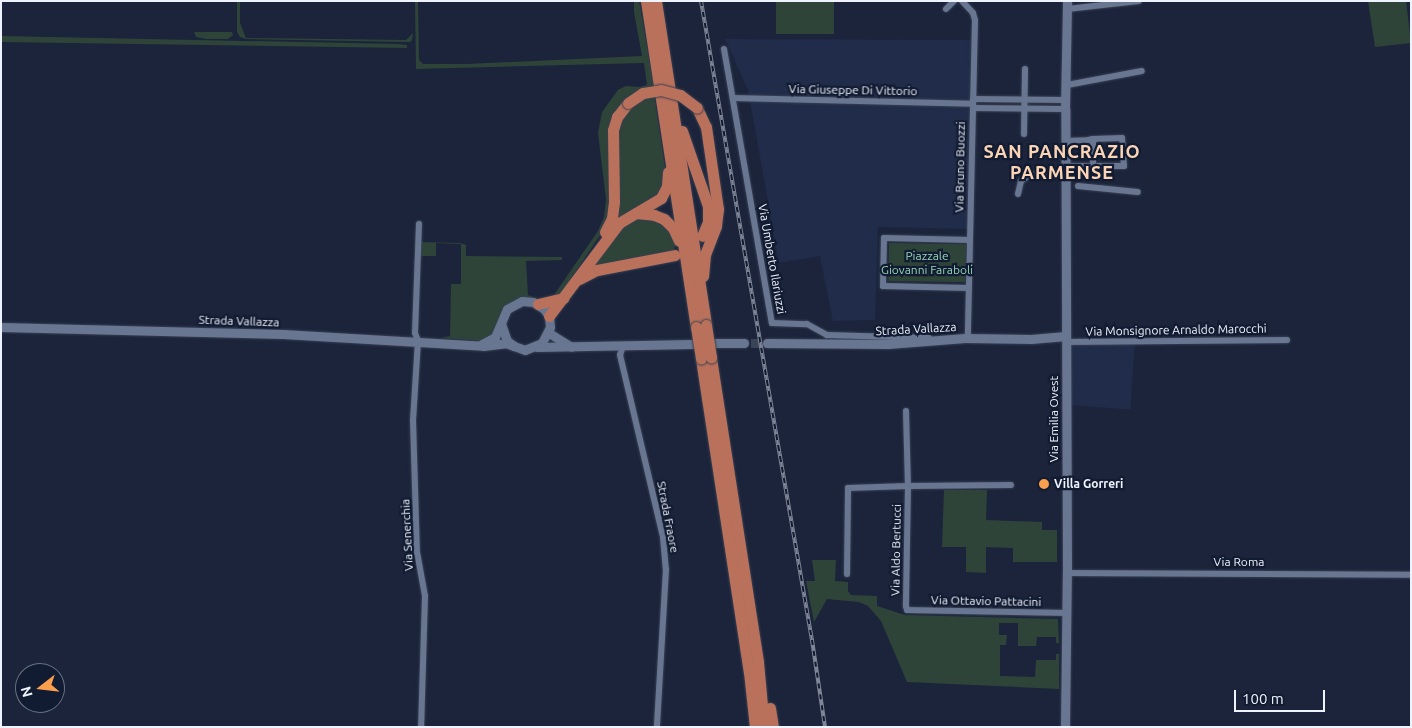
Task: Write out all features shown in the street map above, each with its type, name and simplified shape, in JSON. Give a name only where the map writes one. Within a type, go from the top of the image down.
[{"type":"highway","points":[[646,1],[693,305]]},
{"type":"highway","points":[[656,1],[701,326],[752,624],[764,708],[764,727]]},
{"type":"highway","points":[[549,316],[616,226],[626,218],[659,200],[668,180],[658,76]]},
{"type":"highway","points":[[574,283],[584,262],[608,228],[613,214],[613,133],[617,117],[628,103],[643,93],[664,90],[683,97],[697,108],[706,127],[718,209],[716,226],[704,262],[701,326]]},
{"type":"highway","points":[[672,106],[679,120],[708,206],[708,222],[702,236]]},
{"type":"highway","points":[[636,213],[658,216],[675,229],[688,292],[701,326]]},
{"type":"highway","points":[[574,283],[579,278],[594,271],[675,255]]},
{"type":"highway","points":[[538,304],[563,298]]},
{"type":"highway","points":[[706,358],[755,727]]},
{"type":"highway","points":[[752,624],[762,655],[773,727]]},
{"type":"street","points":[[946,9],[954,1]]},
{"type":"street","name":"Via Bruno Buozzi","points":[[962,1],[975,18],[968,338]]},
{"type":"street","points":[[1067,5],[1139,1]]},
{"type":"street","name":"Via Emilia Ovest","points":[[1065,727],[1067,185],[1065,168],[1065,104],[1067,85],[1067,5]]},
{"type":"street","name":"Via Umberto Ilariuzzi","points":[[724,50],[772,323],[807,324],[827,335],[909,336],[950,339]]},
{"type":"street","points":[[1024,134],[1025,69]]},
{"type":"street","points":[[1067,85],[1142,71]]},
{"type":"street","name":"Via Giuseppe Di Vittorio","points":[[733,98],[973,104]]},
{"type":"street","points":[[973,104],[1024,100],[1065,104]]},
{"type":"street","points":[[973,104],[1024,109],[1065,104]]},
{"type":"street","points":[[1018,194],[1021,181],[1029,176],[1065,168],[1125,164],[1122,138],[1065,141]]},
{"type":"street","points":[[1090,140],[1093,166]]},
{"type":"street","points":[[1078,186],[1138,192]]},
{"type":"street","name":"Via Senerchia","points":[[419,224],[415,333],[418,341],[413,420],[417,552],[425,596],[421,727]]},
{"type":"street","points":[[969,288],[883,286],[884,238],[970,240]]},
{"type":"street","points":[[476,345],[486,343],[495,337],[504,313],[516,302],[528,301],[538,304],[549,316],[549,333],[537,347]]},
{"type":"street","points":[[501,324],[504,337],[514,346]]},
{"type":"street","name":"Strada Vallazza","points":[[1,328],[283,334],[476,345],[506,344],[525,350],[537,347],[692,344]]},
{"type":"street","points":[[549,333],[571,347]]},
{"type":"street","name":"Strada Vallazza","points":[[767,344],[888,344],[968,338],[1066,339]]},
{"type":"street","name":"Via Monsignore Arnaldo Marocchi","points":[[1066,339],[1098,342],[1287,340]]},
{"type":"street","points":[[715,343],[748,343]]},
{"type":"street","name":"Strada Fraore","points":[[623,346],[620,356],[663,537],[666,569],[657,727]]},
{"type":"street","points":[[906,414],[908,486],[1011,485]]},
{"type":"street","name":"Via Aldo Bertucci","points":[[847,574],[848,488],[908,486],[906,606],[908,610]]},
{"type":"street","name":"Via Roma","points":[[1067,572],[1411,575]]},
{"type":"street","name":"Via Ottavio Pattacini","points":[[908,610],[1065,613]]},
{"type":"shaded area","points":[[725,39],[971,40],[968,229],[878,227],[875,320],[833,321],[820,256],[779,263],[748,90]]},
{"type":"shaded area","points":[[1070,340],[1135,345],[1130,409],[1065,405]]},
{"type":"green space","points":[[237,1],[240,1],[240,23],[246,38],[406,40],[413,33],[412,40],[410,42],[246,39],[240,37],[237,32]]},
{"type":"green space","points":[[415,1],[418,1],[419,60],[423,64],[467,64],[642,56],[634,12],[634,1],[639,1],[654,87],[617,112],[612,193],[605,228],[561,293],[552,301],[518,299],[495,332],[482,341],[441,338],[450,336],[451,284],[461,284],[461,244],[436,243],[436,256],[419,256],[419,242],[460,243],[466,245],[466,256],[562,257],[562,260],[526,261],[528,295],[540,300],[554,295],[598,231],[604,217],[606,199],[598,133],[602,112],[618,90],[626,86],[640,87],[647,85],[644,63],[416,69]]},
{"type":"green space","points":[[776,1],[834,1],[834,34],[776,34]]},
{"type":"green space","points":[[1368,1],[1406,1],[1411,43],[1375,47]]},
{"type":"green space","points":[[194,32],[232,32],[233,35],[228,39],[206,39],[196,37]]},
{"type":"green space","points":[[1,36],[397,44],[407,45],[407,48],[1,42]]},
{"type":"green space","points":[[654,94],[666,175],[658,197],[616,220],[618,125],[636,101]]},
{"type":"green space","points":[[641,217],[664,223],[677,245],[674,248],[675,252],[592,266],[627,222]]},
{"type":"green space","name":"Piazzale Giovanni Faraboli","points":[[889,243],[966,244],[965,282],[888,281]]},
{"type":"green space","points":[[944,490],[987,490],[986,520],[1042,522],[1042,530],[1057,530],[1057,562],[1013,562],[1013,548],[986,547],[986,573],[966,572],[966,547],[942,547]]},
{"type":"green space","points":[[812,560],[836,560],[835,581],[848,582],[848,591],[851,595],[877,596],[877,606],[905,615],[1058,619],[1059,643],[1056,643],[1056,637],[1037,637],[1036,646],[1018,646],[1018,623],[999,623],[999,635],[1007,635],[1006,645],[1000,645],[1000,676],[1035,677],[1036,660],[1056,660],[1056,654],[1059,654],[1059,689],[907,682],[881,621],[868,606],[859,602],[827,599],[814,622],[806,581],[815,581]]},
{"type":"tunnel","points":[[751,343],[767,343]]},
{"type":"railway","points":[[701,1],[812,640],[825,727]]},
{"type":"place","name":"Villa Gorreri","points":[[1044,484]]},
{"type":"district","name":"SAN PANCRAZIO PARMENSE","points":[[1062,162]]}]
